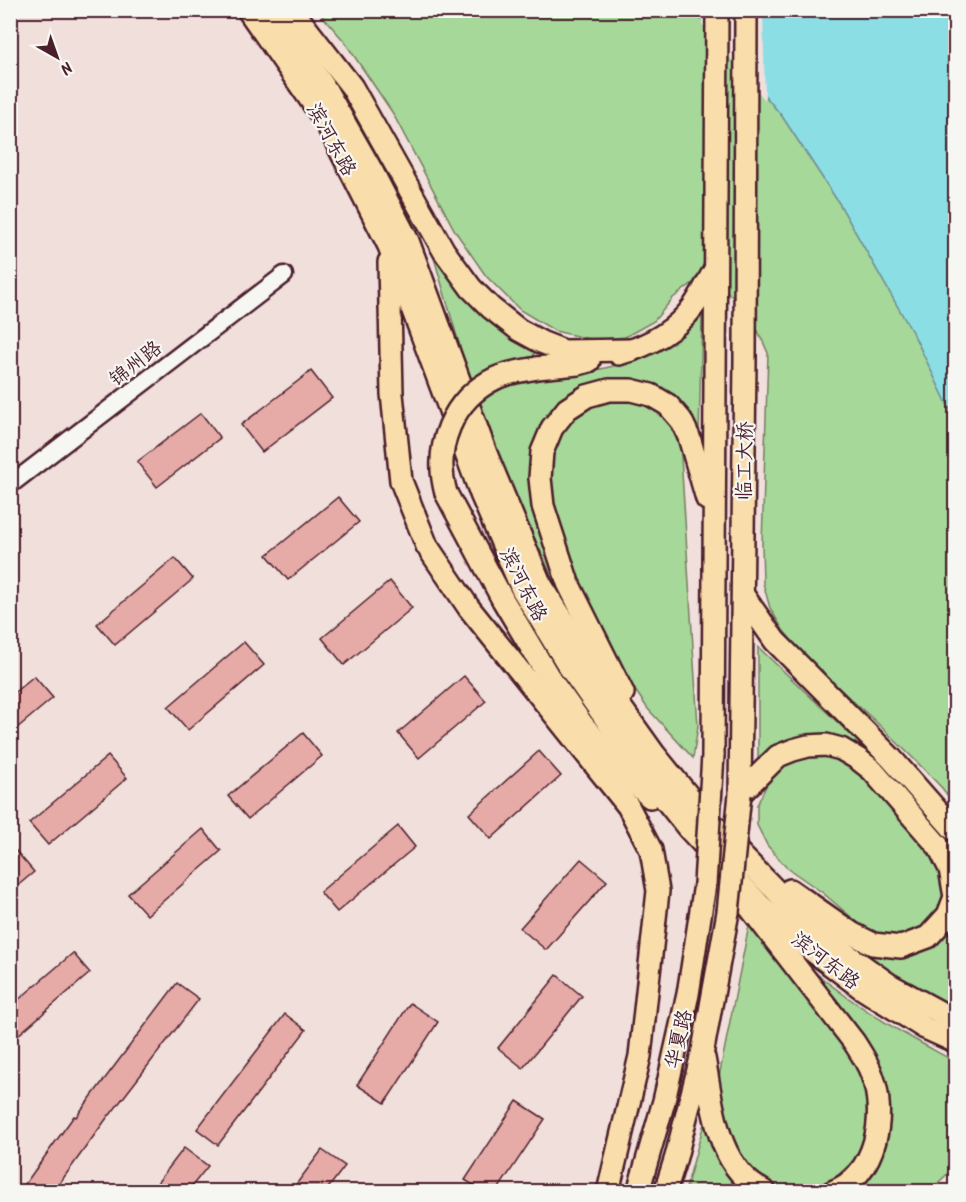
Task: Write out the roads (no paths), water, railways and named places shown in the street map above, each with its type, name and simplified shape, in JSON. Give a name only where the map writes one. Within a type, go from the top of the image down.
[{"type":"main road","name":"滨河东路","points":[[248,10],[326,123],[388,246],[481,494],[522,589],[570,668],[607,722],[688,828],[759,904],[806,946],[860,987],[925,1028],[956,1042]]},
{"type":"main road","name":"滨河东路","points":[[273,10],[323,86],[374,173],[408,241],[487,456],[540,583],[597,674],[655,755],[699,809],[786,902],[835,946],[890,985],[956,1021]]},
{"type":"main road","points":[[292,10],[352,87],[444,251],[471,288],[491,308],[519,330],[564,351],[632,350]]},
{"type":"main road","name":"临工大桥","points":[[705,884],[713,755],[717,10]]},
{"type":"main road","name":"临工大桥","points":[[728,912],[740,794],[746,10]]},
{"type":"main road","points":[[388,246],[392,394],[401,481],[427,546],[469,608],[628,807],[651,850],[658,891],[640,1056],[608,1191]]},
{"type":"main road","points":[[688,828],[657,805],[622,771],[550,679],[503,600],[446,493],[441,466],[445,439],[456,413],[478,388],[508,373],[578,364],[632,350],[655,340],[674,327],[693,307],[715,270]]},
{"type":"main road","points":[[655,755],[568,583],[543,506],[540,478],[542,452],[552,428],[567,409],[587,396],[609,390],[631,390],[651,395],[668,405],[681,420],[689,437],[714,524]]},
{"type":"main road","points":[[743,595],[775,642],[891,758],[956,832]]},
{"type":"main road","points":[[740,794],[778,756],[808,746],[826,745],[841,749],[872,770],[939,846],[950,869],[955,897],[948,915],[928,937],[901,947],[873,944],[853,934],[743,857]]},
{"type":"main road","points":[[715,858],[761,924],[854,1042],[873,1076],[879,1123],[876,1139],[868,1158],[855,1177],[832,1191]]},
{"type":"main road","name":"华夏路","points":[[638,1191],[664,1101],[688,994],[705,884]]},
{"type":"main road","name":"华夏路","points":[[665,1191],[703,1050],[728,912]]},
{"type":"main road","points":[[703,1050],[717,1126],[725,1149],[743,1175],[765,1191]]},
{"type":"street","name":"锦州路","points":[[10,485],[284,275]]},
{"type":"water","points":[[694,11],[955,11],[955,420],[915,337],[839,203],[782,116]]}]
